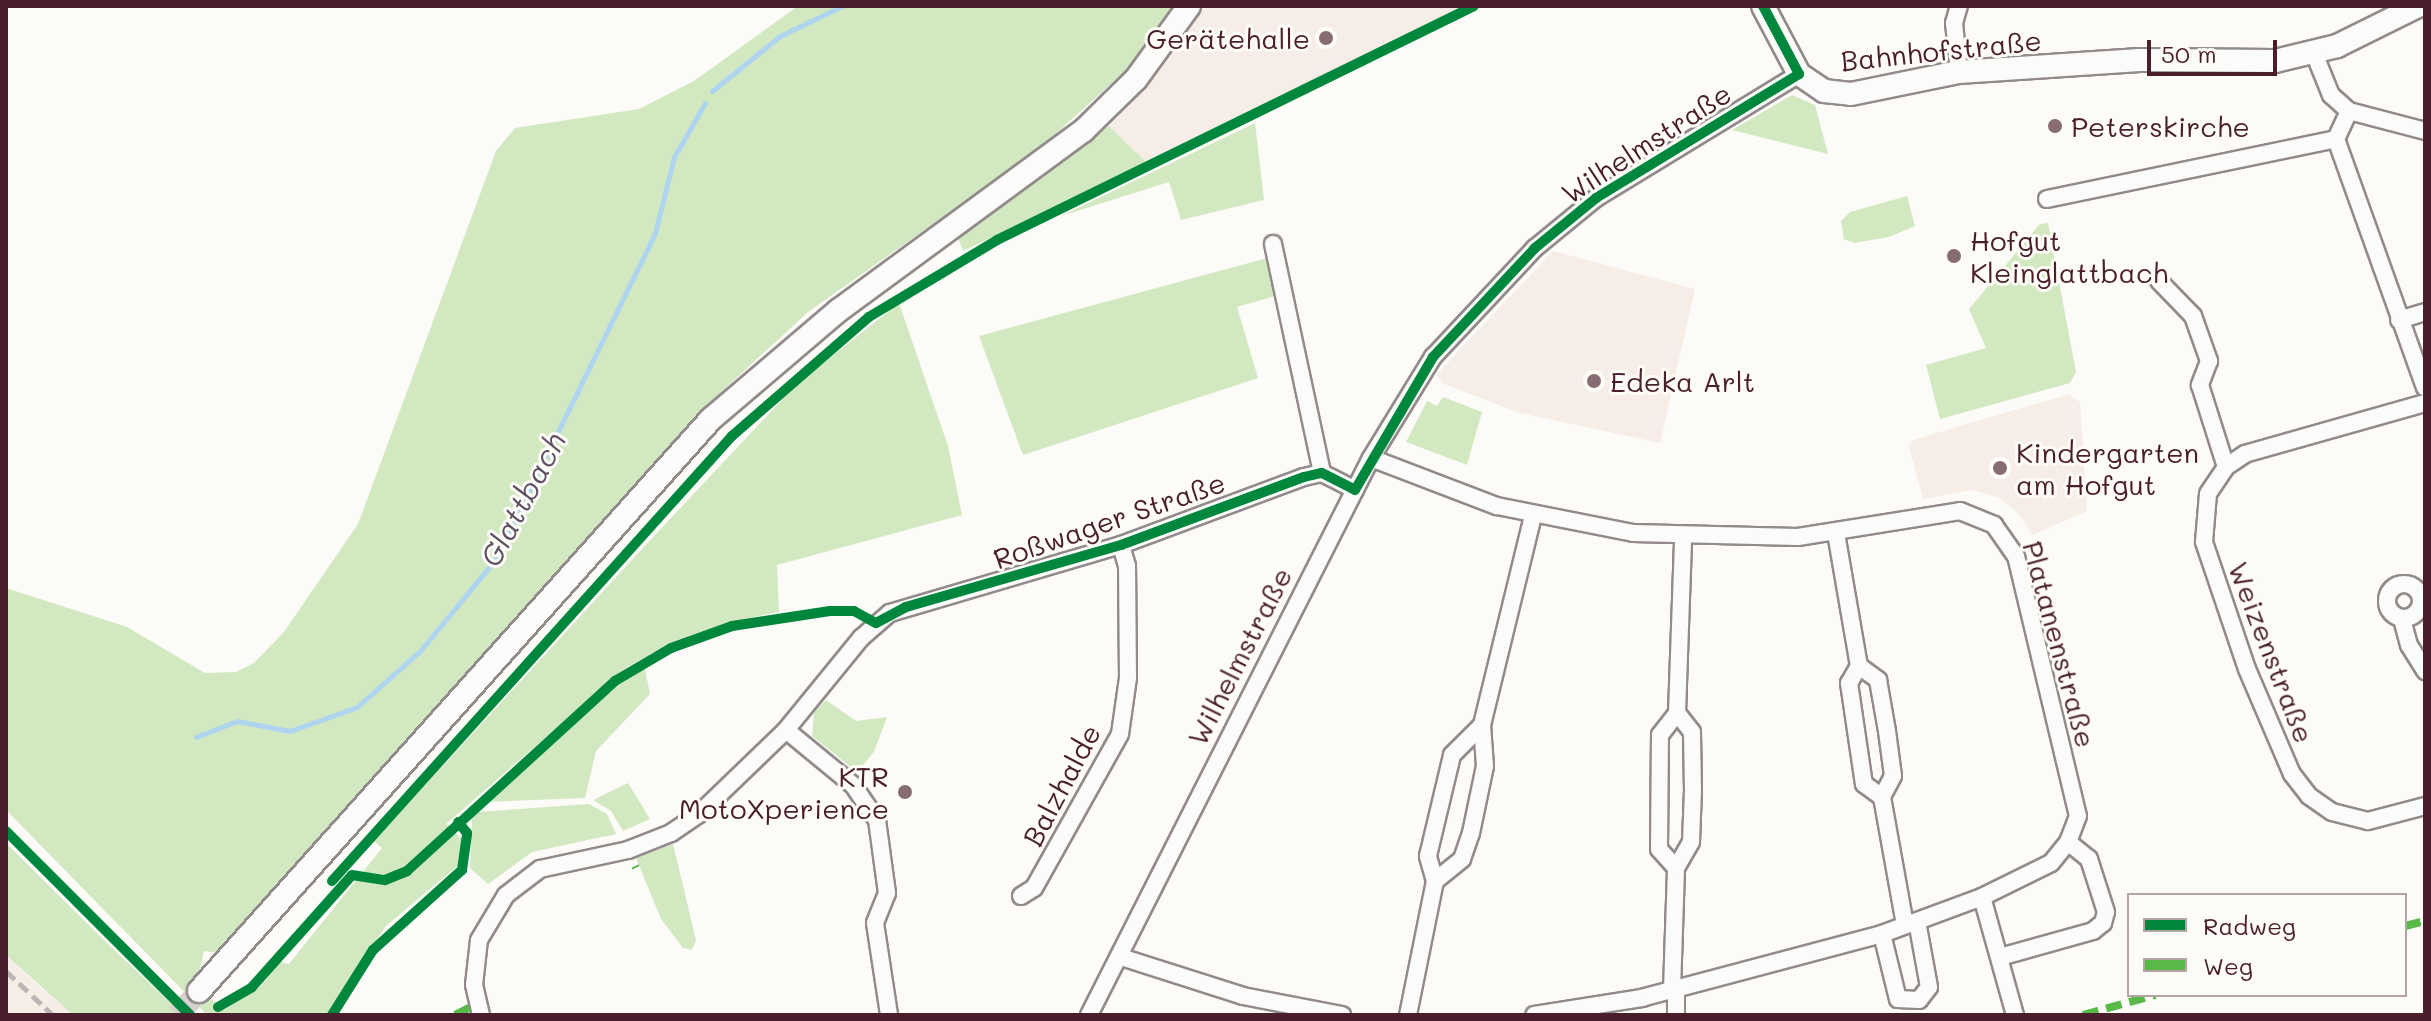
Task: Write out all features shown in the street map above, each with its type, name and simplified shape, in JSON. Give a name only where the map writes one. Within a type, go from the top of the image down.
[{"type":"main road","points":[[199,991],[711,419],[839,310],[1083,131],[1136,79],[1189,6]]},
{"type":"main road","points":[[1763,6],[1799,74]]},
{"type":"main road","name":"Bahnhofstraße","points":[[1799,74],[1824,91],[1851,94],[1959,72],[2140,60],[2275,61],[2314,53],[2418,6]]},
{"type":"street","points":[[1959,6],[1954,23],[1959,72]]},
{"type":"street","points":[[2314,53],[2331,95],[2349,111],[2425,131]]},
{"type":"street","name":"Wilhelmstraße","points":[[1089,1015],[1121,957],[1202,783],[1371,458],[1442,346],[1535,248],[1596,198],[1799,74]]},
{"type":"street","points":[[2349,111],[2336,139],[2425,388]]},
{"type":"street","points":[[2047,199],[2336,139]]},
{"type":"street","points":[[1273,244],[1322,473],[1355,490]]},
{"type":"street","points":[[2159,281],[2193,316],[2209,361],[2200,385],[2226,467],[2245,454],[2425,403]]},
{"type":"street","points":[[2399,320],[2425,312]]},
{"type":"street","name":"Platanenstraße","points":[[1371,458],[1462,495],[1533,515],[1683,537],[1760,539],[1836,533],[1960,511],[1984,518],[2003,534],[2016,556],[2078,816],[2068,842]]},
{"type":"street","name":"Weizenstraße","points":[[2226,467],[2208,494],[2204,542],[2212,580],[2292,774],[2309,796],[2349,819],[2386,819],[2425,806]]},
{"type":"street","name":"Roßwager Straße","points":[[481,1015],[474,985],[479,940],[491,915],[518,884],[557,863],[628,850],[671,833],[726,793],[786,730],[861,638],[890,613],[1121,545],[1322,473]]},
{"type":"street","points":[[1435,881],[1462,859],[1471,833],[1485,766],[1482,725],[1533,515]]},
{"type":"street","points":[[1836,533],[1859,666],[1849,683],[1864,784],[1882,797]]},
{"type":"street","points":[[1676,868],[1659,849],[1659,764],[1660,735],[1677,713],[1683,537]]},
{"type":"street","name":"Balzhalde","points":[[1021,896],[1034,888],[1120,734],[1128,678],[1127,566],[1121,545]]},
{"type":"street","points":[[2402,619],[2409,645],[2425,671]]},
{"type":"street","points":[[1859,666],[1878,680],[1883,705],[1893,776],[1882,797],[1929,987],[1919,1000],[1898,999],[1882,934]]},
{"type":"street","points":[[1676,1015],[1676,868],[1691,842],[1693,791],[1692,732],[1677,713]]},
{"type":"street","points":[[1408,1015],[1435,881],[1428,856],[1452,755],[1482,725]]},
{"type":"street","points":[[786,730],[853,785],[877,820],[887,893],[875,923],[889,1015]]},
{"type":"street","points":[[1534,1015],[1642,1007],[1674,990],[1882,934],[1982,897],[2041,869],[2068,842],[2089,859],[2106,912],[2103,923],[2093,931],[2000,957]]},
{"type":"street","points":[[1982,897],[2015,1015]]},
{"type":"street","points":[[1121,957],[1243,996],[1342,1015]]},
{"type":"shaded area","points":[[1199,6],[1465,6],[1147,163],[1109,126],[1162,67]]},
{"type":"shaded area","points":[[1553,251],[1695,289],[1660,443],[1520,413],[1444,384],[1436,375]]},
{"type":"shaded area","name":"Kindergarten am Hofgut","points":[[2069,394],[2080,402],[2087,511],[2033,535],[2017,512],[1999,498],[1972,490],[1923,499],[1909,446],[1913,440]]},
{"type":"shaded area","points":[[6,955],[38,985],[73,1015],[6,1015]]},
{"type":"green space","points":[[798,6],[1174,6],[1136,61],[1038,150],[808,312],[705,407],[220,953],[204,951],[196,985],[224,1010],[261,986],[280,962],[289,964],[382,848],[374,841],[640,551],[796,385],[899,303],[948,446],[962,515],[777,565],[779,612],[728,622],[669,643],[624,669],[446,824],[463,840],[461,863],[386,926],[326,1015],[207,1015],[6,810],[6,588],[127,627],[205,673],[236,672],[254,663],[284,632],[358,524],[496,151],[515,128],[639,109],[694,81]]},
{"type":"green space","points":[[1792,95],[1815,105],[1828,154],[1732,130]]},
{"type":"green space","points":[[1255,123],[1264,200],[1181,220],[1169,182],[1061,216]]},
{"type":"green space","points":[[1109,126],[1147,163],[963,251],[957,235]]},
{"type":"green space","points":[[1907,196],[1915,226],[1889,237],[1854,243],[1844,239],[1841,221],[1850,212]]},
{"type":"green space","points":[[2048,223],[2076,372],[2070,383],[1940,419],[1926,365],[1986,348],[1969,309],[2040,224]]},
{"type":"green space","points":[[1271,257],[1279,295],[1237,307],[1258,378],[1023,455],[979,336]]},
{"type":"green space","points":[[1443,397],[1482,412],[1467,465],[1406,442],[1427,401],[1437,406]]},
{"type":"green space","points":[[644,664],[650,694],[596,751],[585,798],[482,802]]},
{"type":"green space","points":[[826,700],[856,721],[887,717],[874,752],[857,772],[812,736],[814,713]]},
{"type":"green space","points":[[628,783],[650,819],[623,831],[611,811],[593,800]]},
{"type":"green space","points":[[589,804],[607,814],[616,834],[532,852],[488,884],[470,868],[472,819],[478,812]]},
{"type":"green space","points":[[6,843],[183,1015],[73,1015],[6,955]]},
{"type":"green space","points":[[673,844],[696,940],[692,950],[683,948],[661,919],[636,858]]},
{"type":"waterway","name":"Glattbach","points":[[712,91],[780,36],[842,6]]},
{"type":"waterway","name":"Glattbach","points":[[196,737],[237,721],[290,731],[357,707],[420,651],[495,560],[655,233],[674,157],[705,103]]},
{"type":"tunnel","points":[[178,1015],[199,991]]},
{"type":"railway","points":[[6,971],[53,1015]]},
{"type":"marked path","points":[[2407,926],[2425,921]]},
{"type":"marked path","points":[[2083,1015],[2148,997]]},
{"type":"marked path","points":[[455,1015],[475,1005]]},
{"type":"cycle path","points":[[332,881],[732,436],[869,317],[997,240],[1474,6]]},
{"type":"cycle path","points":[[218,1007],[252,987],[352,875],[385,880],[407,871],[615,681],[671,648],[732,626],[830,611],[854,611],[876,623],[906,607],[1121,545],[1304,477],[1322,473],[1355,490],[1433,357],[1535,248],[1596,198],[1799,74],[1763,6]]},
{"type":"cycle path","points":[[332,1015],[373,950],[462,870],[467,833],[458,822]]},
{"type":"cycle path","points":[[6,831],[190,1015]]},
{"type":"place","name":"Gerätehalle","points":[[1326,38]]},
{"type":"place","name":"Peterskirche","points":[[2055,126]]},
{"type":"place","name":"Hofgut Kleinglattbach","points":[[1954,256]]},
{"type":"place","name":"Edeka Arlt","points":[[1594,381]]},
{"type":"place","name":"Kindergarten am Hofgut","points":[[2000,468]]},
{"type":"place","name":"KTR MotoXperience","points":[[905,792]]}]
